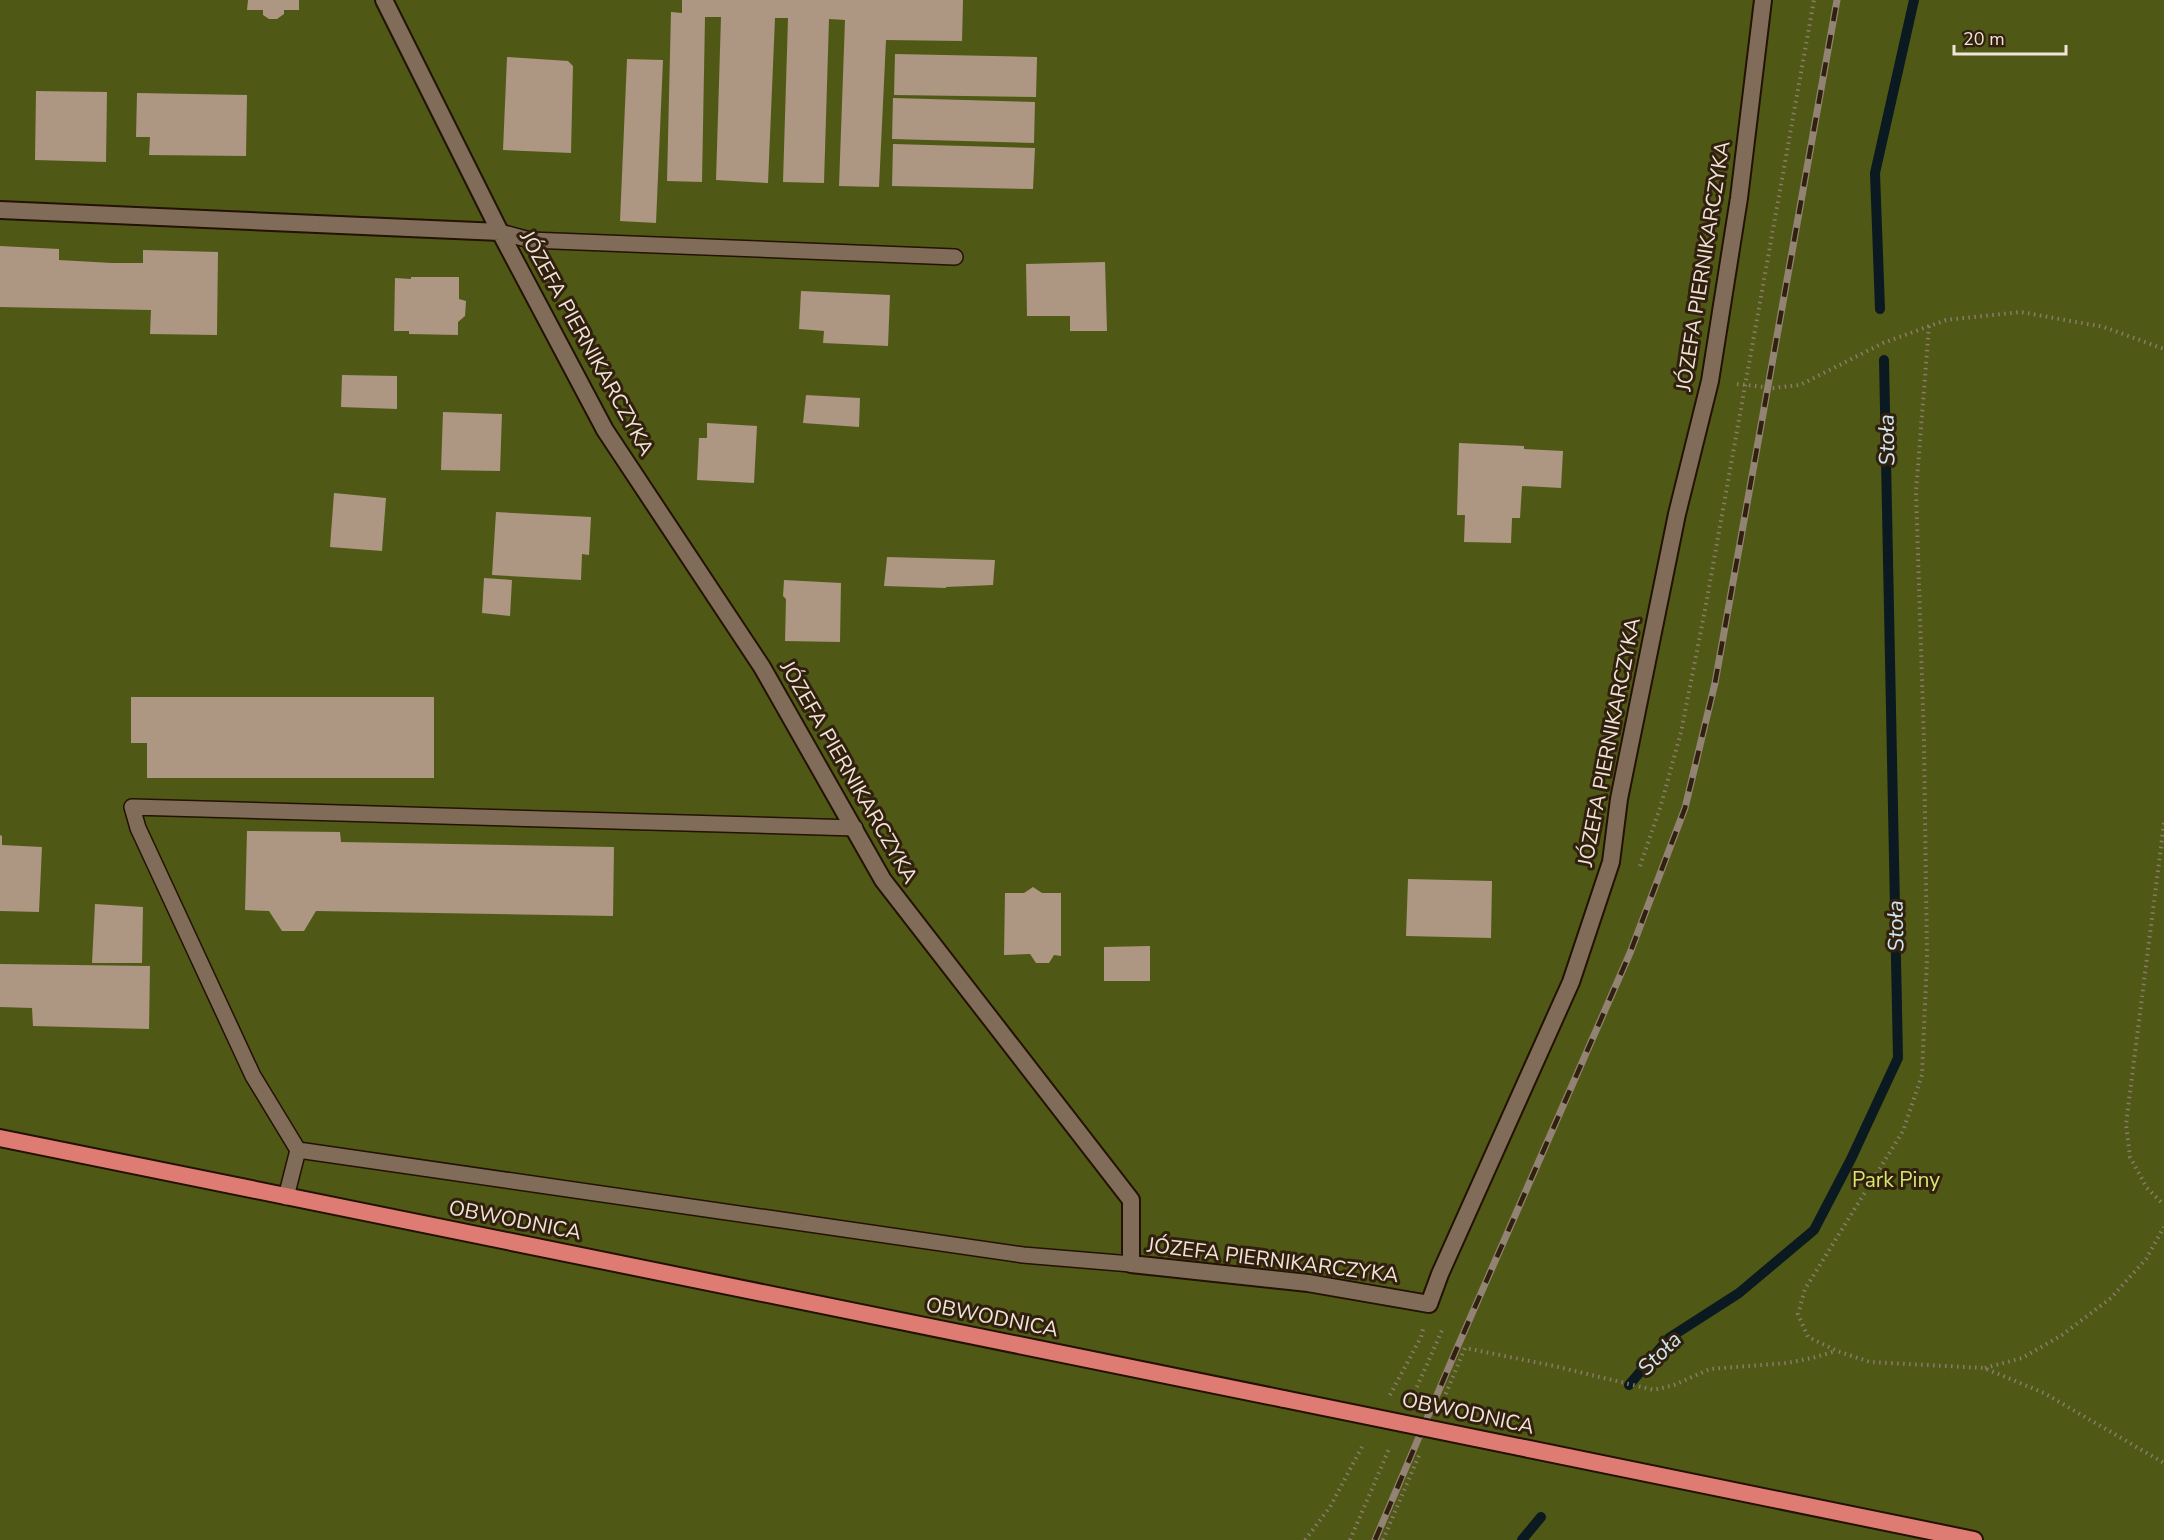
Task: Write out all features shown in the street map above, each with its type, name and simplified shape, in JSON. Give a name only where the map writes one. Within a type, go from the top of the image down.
[{"type":"highway","name":"OBWODNICA","points":[[0,1138],[1974,1540]]},
{"type":"street","name":"JÓZEFA PIERNIKARCZYKA","points":[[384,0],[500,232],[605,430],[762,667],[883,880],[1131,1200],[1131,1264],[1308,1283],[1430,1304],[1440,1274],[1571,982],[1611,862],[1619,800],[1677,514],[1710,381],[1739,198],[1763,0]]},
{"type":"street","points":[[0,210],[500,232]]},
{"type":"lane","points":[[500,232],[530,240],[955,257]]},
{"type":"lane","points":[[286,1197],[298,1150],[254,1076],[138,828],[132,807],[855,828]]},
{"type":"lane","points":[[298,1150],[1023,1255],[1131,1264]]},
{"type":"path","points":[[1661,805],[1681,732],[1699,643],[1814,0]]},
{"type":"path","points":[[1710,381],[1773,388],[1800,385],[1883,343],[1946,320],[2021,312],[2104,327],[2164,349]]},
{"type":"path","points":[[1929,326],[1916,492],[1924,752],[1927,958],[1922,1075],[1903,1131],[1805,1289],[1798,1314],[1808,1337],[1837,1351],[1870,1362],[1984,1368],[2022,1358],[2062,1335],[2110,1298],[2145,1259],[2164,1227]]},
{"type":"path","points":[[2164,824],[2126,1124],[2130,1157],[2147,1188],[2164,1205]]},
{"type":"path","points":[[1438,1413],[1465,1348],[1654,1390],[1674,1385],[1710,1369],[1786,1363],[1837,1351]]},
{"type":"path","points":[[1984,1368],[2044,1393],[2164,1464]]},
{"type":"path","points":[[1383,1540],[1424,1445]]},
{"type":"green space","name":"Park Piny","points":[[0,0],[2164,0],[2164,1540],[0,1540]]},
{"type":"building","points":[[248,0],[299,0],[299,10],[284,10],[284,14],[277,19],[269,19],[263,15],[263,10],[247,10]]},
{"type":"building","points":[[682,0],[963,0],[962,41],[886,40],[879,187],[839,186],[845,20],[829,19],[824,183],[783,182],[788,18],[775,18],[768,183],[716,180],[721,17],[705,17],[702,182],[667,181],[671,12],[682,13]]},
{"type":"building","points":[[895,54],[1037,57],[1036,97],[894,95]]},
{"type":"building","points":[[507,57],[568,61],[573,66],[571,153],[503,150]]},
{"type":"building","points":[[627,59],[663,60],[656,223],[620,221]]},
{"type":"building","points":[[36,91],[107,92],[106,162],[35,160]]},
{"type":"building","points":[[137,93],[247,95],[246,156],[149,155],[150,137],[136,137]]},
{"type":"building","points":[[893,98],[1035,102],[1034,143],[892,139]]},
{"type":"building","points":[[893,144],[1035,148],[1033,189],[892,186]]},
{"type":"building","points":[[0,246],[59,249],[59,260],[112,263],[143,263],[143,250],[218,252],[217,335],[150,334],[151,310],[0,307]]},
{"type":"building","points":[[1105,262],[1107,331],[1070,331],[1070,316],[1027,316],[1026,264]]},
{"type":"building","points":[[411,277],[459,277],[459,299],[466,301],[465,316],[458,322],[458,335],[409,334],[409,331],[394,331],[395,278],[411,279]]},
{"type":"building","points":[[801,291],[890,295],[888,346],[823,343],[824,331],[799,329]]},
{"type":"building","points":[[342,375],[397,376],[397,409],[341,407]]},
{"type":"building","points":[[806,395],[860,398],[859,427],[803,423]]},
{"type":"building","points":[[443,412],[502,414],[500,471],[441,470]]},
{"type":"building","points":[[707,423],[757,426],[754,483],[697,480],[699,438],[707,438]]},
{"type":"building","points":[[1459,443],[1524,446],[1524,449],[1563,451],[1561,488],[1522,486],[1520,518],[1512,518],[1511,543],[1464,542],[1465,515],[1457,515]]},
{"type":"building","points":[[334,493],[386,498],[382,551],[330,547]]},
{"type":"building","points":[[496,512],[591,517],[589,555],[582,554],[581,580],[492,575]]},
{"type":"building","points":[[887,557],[995,560],[993,585],[946,588],[884,586]]},
{"type":"building","points":[[484,578],[512,580],[510,616],[482,613]]},
{"type":"building","points":[[784,580],[841,583],[840,642],[785,641]]},
{"type":"building","points":[[131,697],[434,697],[434,778],[147,778],[147,743],[131,743]]},
{"type":"building","points":[[247,831],[340,832],[341,842],[614,847],[613,916],[316,911],[304,931],[282,931],[269,911],[245,910]]},
{"type":"building","points":[[0,835],[2,845],[42,847],[39,912],[0,911]]},
{"type":"building","points":[[1408,879],[1492,881],[1491,938],[1406,936]]},
{"type":"building","points":[[1033,887],[1042,893],[1061,893],[1061,956],[1054,955],[1049,963],[1036,963],[1030,954],[1004,955],[1005,893],[1024,893]]},
{"type":"building","points":[[95,904],[143,907],[142,963],[92,963]]},
{"type":"building","points":[[1150,946],[1150,981],[1104,981],[1104,947]]},
{"type":"building","points":[[0,964],[150,966],[149,1029],[33,1026],[32,1008],[0,1007]]},
{"type":"waterway","name":"Stoła","points":[[1880,309],[1875,173],[1914,0]]},
{"type":"waterway","name":"Stoła","points":[[1629,1385],[1669,1338],[1739,1293],[1814,1230],[1851,1159],[1898,1058],[1884,360]]},
{"type":"waterway","name":"Stoła","points":[[1522,1540],[1541,1517]]},
{"type":"railway","points":[[1375,1540],[1630,953],[1685,808],[1715,683],[1837,0]]}]
